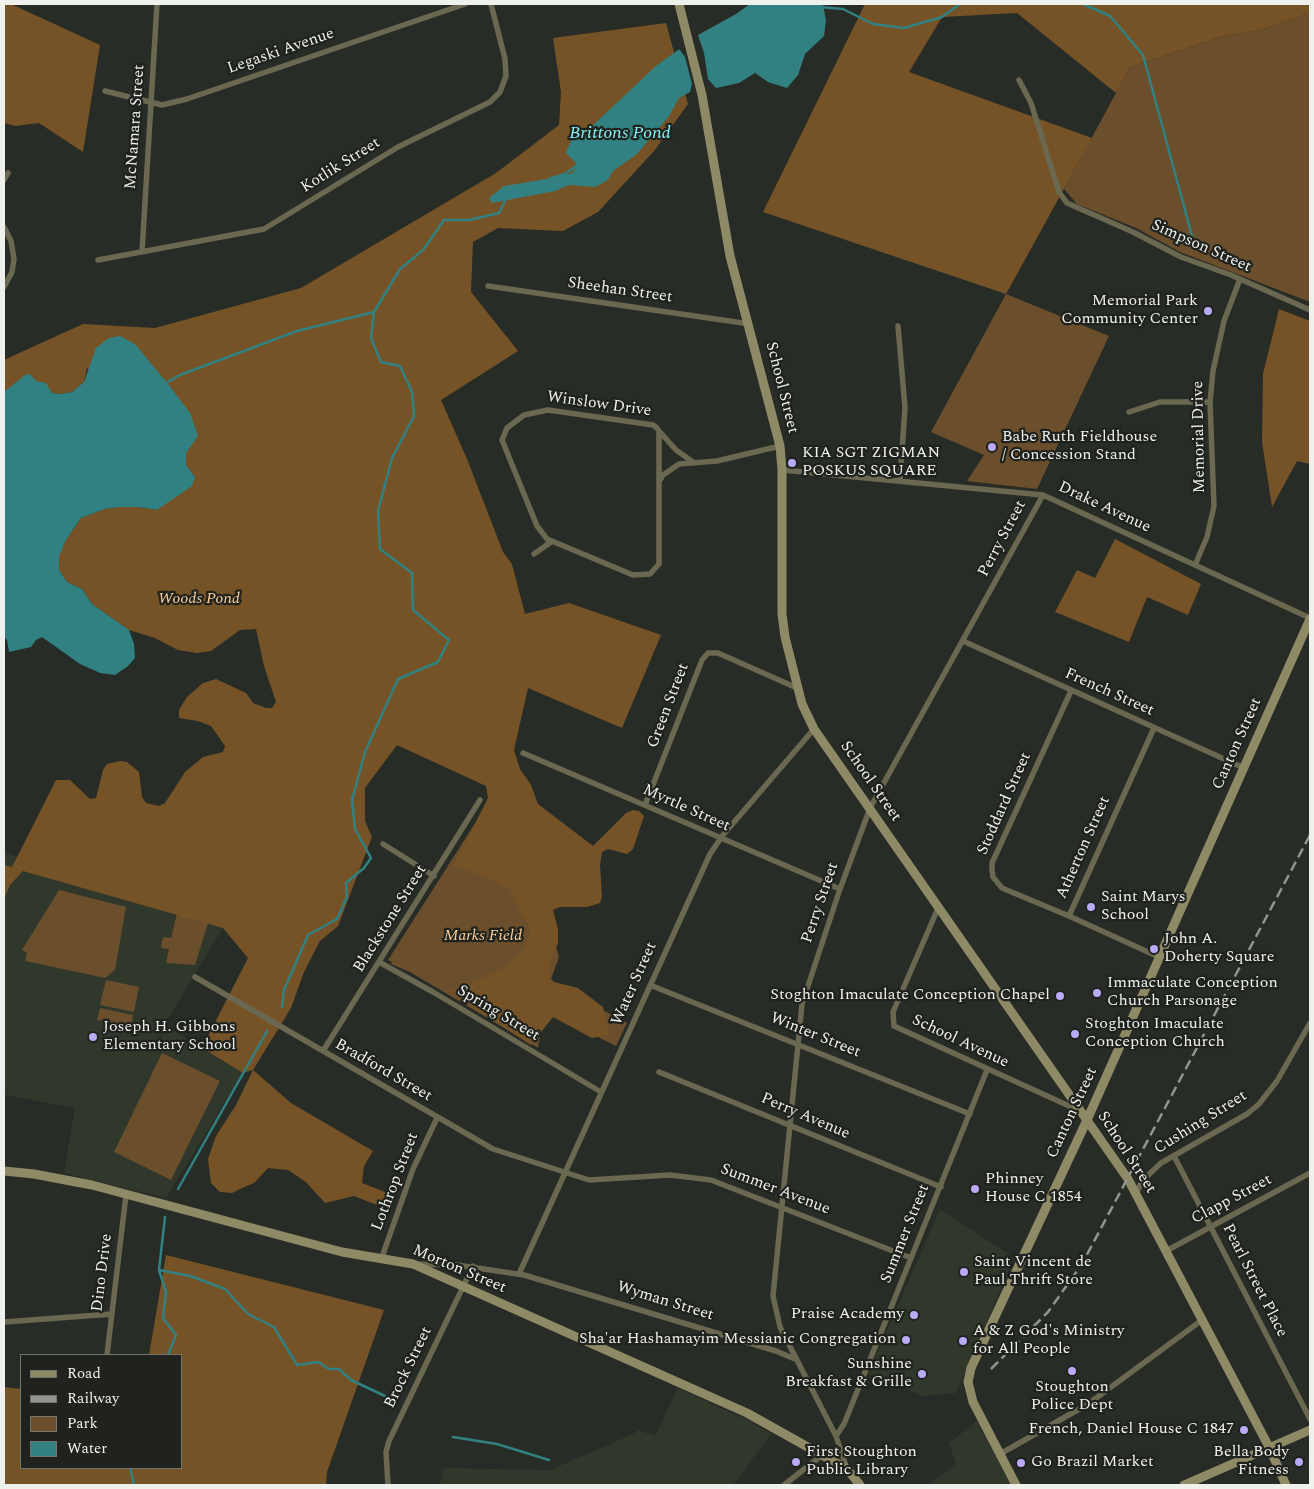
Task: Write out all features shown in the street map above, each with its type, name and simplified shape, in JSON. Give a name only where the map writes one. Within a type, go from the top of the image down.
[{"type":"street","name":"McNamara Street","points":[[142,252],[158,4]]},
{"type":"street","name":"Legaski Avenue","points":[[105,91],[162,105],[187,99],[465,4]]},
{"type":"street","name":"Kotlik Street","points":[[98,260],[264,229],[285,218],[398,147],[490,102],[500,92],[506,76],[505,59],[491,4]]},
{"type":"street","name":"School Street","points":[[679,4],[704,104],[730,256],[780,446],[782,470],[782,614],[785,638],[797,688],[814,729],[939,906],[1136,1194],[1269,1447],[1286,1485]]},
{"type":"street","name":"Simpson Street","points":[[1019,80],[1031,104],[1059,192],[1064,201],[1074,208],[1133,232],[1181,257],[1240,279],[1310,310]]},
{"type":"street","points":[[4,180],[8,173]]},
{"type":"street","points":[[4,227],[11,241],[14,259],[12,272],[4,288]]},
{"type":"street","name":"Memorial Drive","points":[[1195,565],[1210,528],[1214,506],[1210,402],[1218,343],[1240,279]]},
{"type":"street","name":"Sheehan Street","points":[[488,286],[743,323],[748,321]]},
{"type":"street","points":[[898,326],[905,408],[900,480]]},
{"type":"street","points":[[1130,412],[1160,402],[1210,402]]},
{"type":"street","name":"Winslow Drive","points":[[659,431],[659,564],[654,572],[629,574],[577,551],[551,542],[537,526],[503,444],[506,428],[530,412],[548,410],[648,424],[659,431],[676,450],[693,462]]},
{"type":"street","points":[[658,482],[670,469],[679,464],[716,461],[780,446]]},
{"type":"street","name":"Drake Avenue","points":[[782,470],[1042,495],[1310,619]]},
{"type":"street","name":"Perry Street","points":[[795,1359],[780,1327],[773,1296],[802,1004],[806,988],[870,808],[1042,495]]},
{"type":"street","points":[[534,554],[551,542]]},
{"type":"street","name":"Canton Street","points":[[1016,1485],[973,1402],[969,1389],[970,1372],[1087,1120],[1310,619]]},
{"type":"street","name":"French Street","points":[[963,641],[1244,768]]},
{"type":"street","name":"Green Street","points":[[645,805],[702,660],[708,653],[718,653],[797,688]]},
{"type":"street","name":"Stoddard Street","points":[[1069,916],[1002,888],[993,877],[992,863],[1071,691]]},
{"type":"street","name":"Atherton Street","points":[[1154,728],[1069,916],[1160,957]]},
{"type":"street","name":"Water Street","points":[[519,1274],[705,863],[719,839],[814,729]]},
{"type":"street","name":"Myrtle Street","points":[[523,753],[719,839],[840,889]]},
{"type":"street","name":"Blackstone Street","points":[[323,1051],[480,800]]},
{"type":"street","points":[[383,844],[434,876]]},
{"type":"street","name":"School Avenue","points":[[939,906],[893,1012],[892,1024],[898,1029],[1080,1111]]},
{"type":"street","name":"Spring Street","points":[[379,962],[601,1092]]},
{"type":"street","name":"Bradford Street","points":[[195,977],[492,1149],[565,1173]]},
{"type":"street","name":"Winter Street","points":[[650,985],[970,1114]]},
{"type":"street","name":"Cushing Street","points":[[1136,1194],[1142,1182],[1152,1170],[1260,1104],[1277,1081],[1310,1023]]},
{"type":"street","name":"Summer Street","points":[[836,1436],[844,1424],[988,1070]]},
{"type":"street","name":"Perry Avenue","points":[[659,1072],[941,1187]]},
{"type":"street","name":"Lothrop Street","points":[[382,1257],[413,1168],[437,1118]]},
{"type":"street","name":"Pearl Street Place","points":[[1174,1156],[1310,1419]]},
{"type":"street","name":"Morton Street","points":[[4,1171],[34,1174],[82,1183],[342,1252],[382,1257],[413,1264],[747,1413],[846,1469]]},
{"type":"street","name":"Summer Avenue","points":[[565,1173],[595,1180],[670,1176],[698,1177],[721,1183],[911,1258]]},
{"type":"street","name":"Clapp Street","points":[[1166,1251],[1310,1173]]},
{"type":"street","name":"Dino Drive","points":[[107,1354],[126,1195]]},
{"type":"street","name":"Wyman Street","points":[[413,1264],[472,1266],[519,1274],[776,1351],[795,1359]]},
{"type":"street","name":"Brock Street","points":[[388,1485],[386,1452],[389,1440],[464,1287],[472,1266]]},
{"type":"street","points":[[4,1322],[112,1314]]},
{"type":"street","points":[[1000,1454],[1088,1404],[1202,1320]]},
{"type":"street","points":[[795,1359],[836,1436],[846,1469],[860,1485]]},
{"type":"street","points":[[1184,1485],[1310,1430]]},
{"type":"street","points":[[784,1485],[821,1456]]},
{"type":"shaded area","name":"Joseph H. Gibbons Elementary School","points":[[4,852],[223,928],[164,1025],[243,1073],[166,1198],[64,1173],[75,1108],[4,1095]]},
{"type":"shaded area","points":[[940,1209],[1014,1258],[956,1393],[923,1396],[868,1374]]},
{"type":"shaded area","points":[[678,1388],[751,1422],[771,1434],[733,1485],[440,1485],[444,1468],[550,1470],[633,1434],[638,1430],[655,1436]]},
{"type":"shaded area","points":[[977,1421],[1011,1485],[929,1485],[956,1464],[949,1443]]},
{"type":"green space","points":[[4,4],[11,4],[100,45],[83,152],[39,123],[15,126],[4,123]]},
{"type":"green space","points":[[865,4],[1310,4],[1310,13],[1260,30],[1220,37],[1130,67],[1116,93],[1017,13],[942,17],[909,72],[1092,138],[1006,294],[763,212]]},
{"type":"green space","points":[[1310,13],[1310,302],[1180,252],[1136,228],[1077,204],[1064,189],[1130,67],[1220,37],[1260,30]]},
{"type":"green space","points":[[666,23],[688,104],[654,151],[598,212],[563,231],[498,228],[473,242],[471,292],[518,351],[441,400],[467,459],[503,552],[512,564],[525,614],[569,603],[661,635],[622,728],[528,688],[514,750],[520,769],[531,785],[538,804],[593,846],[626,813],[633,810],[639,811],[644,816],[633,849],[627,854],[608,849],[602,852],[600,865],[602,897],[600,903],[587,907],[560,907],[553,910],[558,929],[558,943],[549,963],[549,977],[554,982],[578,988],[603,1007],[609,1035],[592,1038],[553,1017],[531,1045],[447,991],[462,988],[508,966],[525,948],[531,929],[510,890],[493,880],[454,865],[488,798],[486,786],[397,745],[365,788],[365,821],[372,837],[338,926],[320,941],[304,972],[291,1008],[253,1070],[243,1073],[202,1048],[248,958],[223,928],[23,871],[10,885],[4,899],[4,865],[12,867],[56,780],[70,780],[90,799],[96,798],[103,770],[107,764],[120,761],[127,762],[139,772],[142,797],[146,803],[159,806],[165,803],[185,772],[203,757],[223,752],[225,746],[211,726],[198,721],[179,718],[179,710],[187,697],[203,683],[216,679],[246,693],[253,703],[266,708],[272,708],[276,702],[264,666],[256,629],[240,630],[211,651],[197,653],[178,650],[155,638],[129,630],[92,604],[82,589],[67,582],[59,570],[58,556],[81,518],[105,509],[119,507],[157,510],[195,477],[186,465],[186,453],[87,368],[84,382],[72,392],[52,393],[47,388],[4,392],[4,360],[83,324],[155,328],[301,288],[496,173],[559,125],[561,92],[553,38]]},
{"type":"green space","points":[[1006,294],[1109,336],[1037,489],[967,481],[984,455],[931,432]]},
{"type":"green space","points":[[1279,309],[1310,321],[1310,464],[1297,461],[1272,507],[1262,442],[1263,374]]},
{"type":"green space","points":[[1115,539],[1201,584],[1188,615],[1147,597],[1129,642],[1055,612],[1077,570],[1095,578]]},
{"type":"green space","name":"Marks Field","points":[[507,773],[559,957],[550,982],[627,1023],[616,1046],[544,1010],[538,1048],[410,972],[391,964],[392,962],[388,960]]},
{"type":"green space","points":[[59,890],[126,907],[115,970],[105,978],[25,961],[27,953],[22,950]]},
{"type":"green space","points":[[177,913],[208,923],[195,965],[166,963],[169,949],[161,948],[163,937],[171,938]]},
{"type":"green space","points":[[106,980],[139,987],[134,1012],[100,1005]]},
{"type":"green space","points":[[100,1008],[133,1015],[131,1028],[97,1020]]},
{"type":"green space","points":[[162,1053],[220,1081],[171,1180],[114,1152]]},
{"type":"green space","points":[[253,1070],[291,1103],[373,1151],[364,1166],[362,1183],[395,1196],[390,1210],[354,1196],[325,1203],[306,1182],[288,1170],[268,1168],[254,1183],[232,1193],[220,1192],[211,1183],[208,1159],[216,1136],[236,1105]]},
{"type":"green space","points":[[166,1255],[384,1310],[327,1472],[326,1485],[4,1485],[4,1387],[20,1389],[20,1469],[182,1469],[182,1354],[149,1354]]},
{"type":"water","points":[[750,4],[823,4],[826,21],[824,36],[805,54],[798,75],[787,88],[768,82],[755,73],[739,83],[716,88],[708,79],[704,53],[698,35]]},
{"type":"water","name":"Brittons Pond","points":[[678,50],[685,57],[692,84],[690,92],[679,98],[669,116],[637,154],[613,171],[608,180],[595,187],[569,185],[555,191],[492,203],[489,198],[504,186],[572,173],[577,167],[576,163],[566,153],[571,141],[591,127],[656,66]]},
{"type":"water","name":"Woods Pond","points":[[120,336],[135,344],[168,384],[190,413],[198,436],[186,453],[186,465],[195,477],[192,486],[157,510],[119,507],[105,509],[81,518],[66,540],[59,556],[59,570],[67,582],[82,589],[92,604],[129,630],[134,644],[135,658],[128,666],[115,675],[100,673],[80,664],[42,637],[36,640],[31,647],[9,652],[7,640],[4,637],[4,392],[25,375],[30,374],[36,381],[46,383],[52,393],[72,392],[84,382],[96,348],[109,338]]},
{"type":"waterway","points":[[820,7],[843,9],[873,24],[904,28],[942,17],[960,4]]},
{"type":"waterway","points":[[1083,4],[1110,16],[1143,55],[1192,236]]},
{"type":"waterway","points":[[549,179],[565,174],[579,164]]},
{"type":"waterway","points":[[166,383],[180,375],[297,331],[374,312],[400,269],[423,250],[444,220],[469,220],[499,213],[505,201]]},
{"type":"waterway","points":[[282,1007],[284,990],[308,935],[337,919],[347,897],[346,883],[364,868],[371,858],[355,829],[352,800],[365,752],[398,679],[438,662],[449,640],[413,610],[412,573],[380,549],[378,511],[392,458],[414,416],[412,392],[400,366],[381,362],[371,338],[374,312]]},
{"type":"waterway","points":[[178,1189],[267,1031]]},
{"type":"waterway","points":[[165,1217],[159,1270],[166,1292],[163,1318],[176,1335],[168,1354]]},
{"type":"waterway","points":[[159,1270],[190,1276],[225,1289],[248,1314],[274,1327],[297,1365],[318,1362],[329,1369],[339,1369],[351,1380],[385,1396]]},
{"type":"waterway","points":[[453,1437],[497,1444],[549,1460]]},
{"type":"waterway","points":[[130,1469],[134,1485]]},
{"type":"railway","points":[[991,1369],[1048,1312],[1082,1264],[1310,835]]},
{"type":"place","name":"Memorial Park Community Center","points":[[1208,311]]},
{"type":"place","name":"Babe Ruth Fieldhouse / Concession Stand","points":[[992,447]]},
{"type":"place","name":"KIA SGT ZIGMAN POSKUS SQUARE","points":[[792,463]]},
{"type":"place","name":"Saint Marys School","points":[[1091,907]]},
{"type":"place","name":"John A. Doherty Square","points":[[1154,949]]},
{"type":"place","name":"Immaculate Conception Church Parsonage","points":[[1097,993]]},
{"type":"place","name":"Stoghton Imaculate Conception Chapel","points":[[1060,996]]},
{"type":"place","name":"Stoghton Imaculate Conception Church","points":[[1075,1034]]},
{"type":"place","name":"Joseph H. Gibbons Elementary School","points":[[93,1037]]},
{"type":"place","name":"Phinney House C 1854","points":[[975,1189]]},
{"type":"place","name":"Saint Vincent de Paul Thrift Store","points":[[964,1272]]},
{"type":"place","name":"Praise Academy","points":[[914,1315]]},
{"type":"place","name":"Sha'ar Hashamayim Messianic Congregation","points":[[906,1340]]},
{"type":"place","name":"A & Z God's Ministry for All People","points":[[963,1341]]},
{"type":"place","name":"Stoughton Police Dept","points":[[1072,1371]]},
{"type":"place","name":"Sunshine Breakfast & Grille","points":[[922,1374]]},
{"type":"place","name":"French, Daniel House C 1847","points":[[1244,1430]]},
{"type":"place","name":"First Stoughton Public Library","points":[[796,1462]]},
{"type":"place","name":"Bella Body Fitness","points":[[1299,1462]]},
{"type":"place","name":"Go Brazil Market","points":[[1021,1463]]}]
